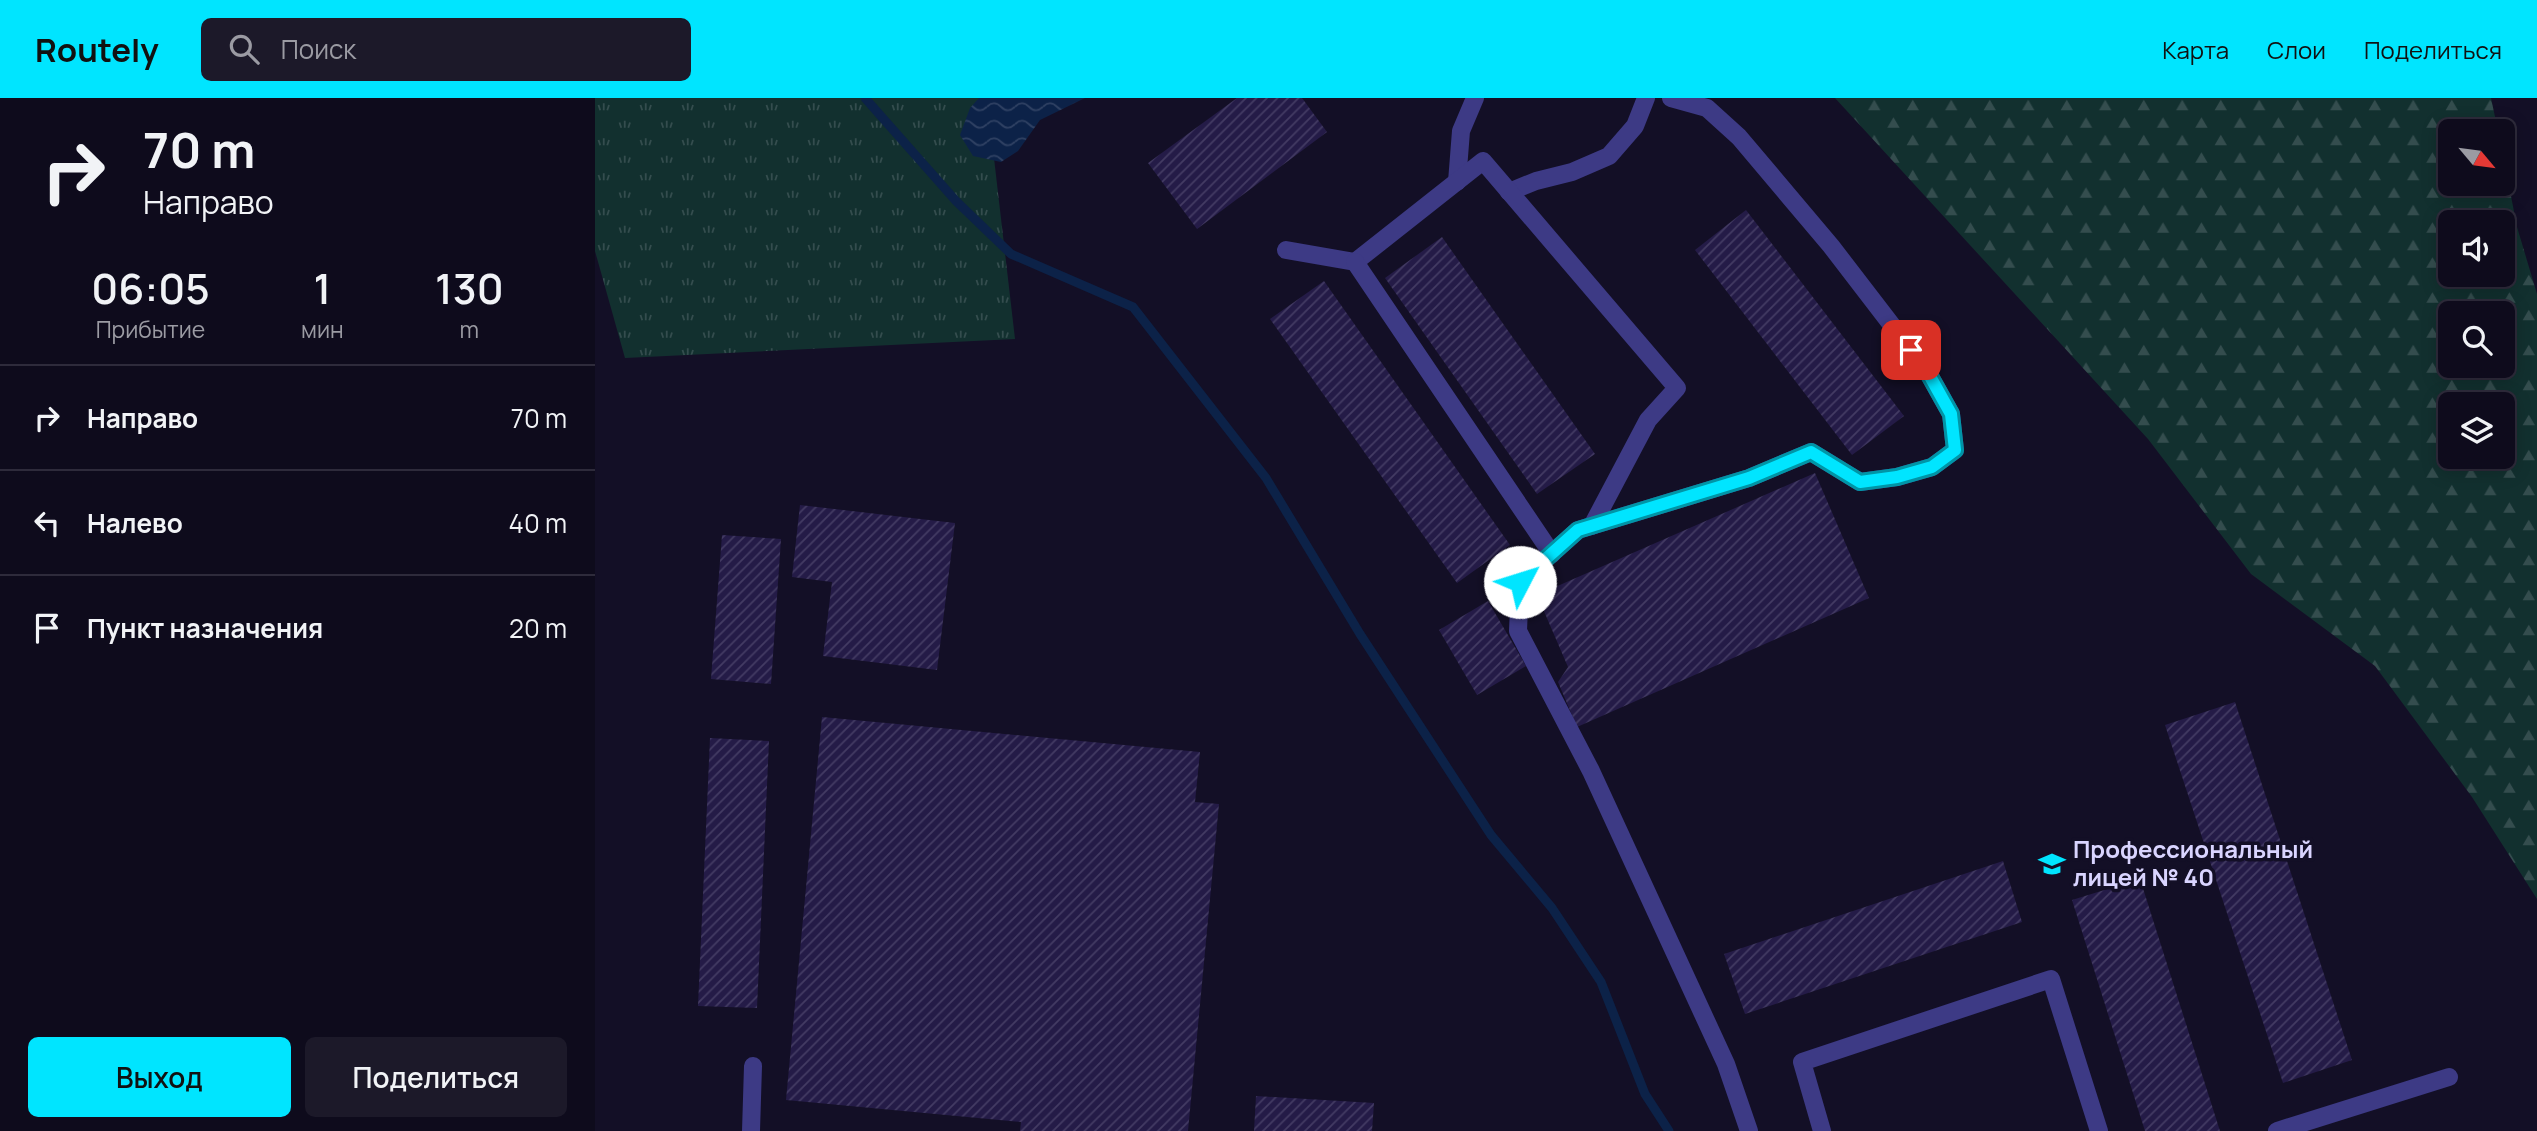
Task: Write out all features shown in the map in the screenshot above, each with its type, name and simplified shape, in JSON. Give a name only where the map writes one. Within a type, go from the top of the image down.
[{"type":"street","points":[[1457,181],[1461,131],[1475,98]]},
{"type":"street","points":[[1509,192],[1536,181],[1572,172],[1609,156],[1635,126],[1646,98]]},
{"type":"street","points":[[1671,98],[1707,108],[1739,137],[1831,246],[1927,371],[1951,414],[1955,450],[1932,467],[1897,477],[1860,482],[1811,452],[1749,478],[1578,530],[1520,582],[1518,631],[1591,771],[1725,1064],[1749,1131]]},
{"type":"street","points":[[1355,262],[1483,161],[1677,388],[1648,420],[1592,526]]},
{"type":"street","points":[[1286,250],[1355,262],[1552,554]]},
{"type":"street","points":[[1822,1131],[1803,1062],[2051,979],[2099,1131]]},
{"type":"street","points":[[751,1131],[753,1066]]},
{"type":"street","points":[[2277,1131],[2449,1077]]},
{"type":"green space","points":[[595,98],[987,98],[1015,339],[625,358],[595,251]]},
{"type":"green space","points":[[1835,98],[2491,98],[2495,119],[2438,119],[2438,196],[2511,196],[2514,210],[2438,210],[2438,287],[2515,287],[2515,217],[2537,294],[2537,899],[2472,797],[2375,666],[2251,574],[2148,439]]},
{"type":"water","points":[[979,98],[1085,98],[1040,120],[1018,151],[1001,162],[973,156],[960,135],[970,108]]},
{"type":"building","points":[[1237,98],[1302,98],[1327,132],[1197,229],[1148,163]]},
{"type":"building","points":[[1746,210],[1904,416],[1852,455],[1695,250]]},
{"type":"building","points":[[1442,237],[1595,454],[1537,494],[1385,278]]},
{"type":"building","points":[[1324,281],[1510,545],[1457,583],[1270,319]]},
{"type":"building","points":[[1815,473],[1869,598],[1577,727],[1558,682],[1568,667],[1537,595]]},
{"type":"building","points":[[800,505],[955,523],[937,670],[823,656],[832,582],[792,577]]},
{"type":"building","points":[[722,535],[781,539],[771,684],[711,679]]},
{"type":"building","points":[[1488,601],[1526,666],[1477,695],[1439,630]]},
{"type":"building","points":[[2235,702],[2352,1060],[2283,1083],[2165,725]]},
{"type":"building","points":[[822,717],[1200,752],[1195,802],[1219,804],[1188,1131],[1020,1131],[1021,1122],[786,1100]]},
{"type":"building","points":[[710,738],[769,741],[757,1008],[698,1006]]},
{"type":"building","points":[[2003,861],[2022,922],[1745,1014],[1724,954]]},
{"type":"building","points":[[2140,879],[2220,1131],[2145,1131],[2072,900]]},
{"type":"building","points":[[1256,1096],[1374,1103],[1372,1131],[1254,1131]]},
{"type":"waterway","points":[[865,98],[956,201],[1011,254],[1133,307],[1266,478],[1360,634],[1491,835],[1552,908],[1601,982],[1645,1094],[1669,1131]]},
{"type":"place","name":"Профессиональный лицей № 40","points":[[2052,864]]},
{"type":"route","points":[[1520,582],[1578,530],[1749,478],[1811,452],[1860,482],[1897,477],[1932,467],[1955,450],[1951,414],[1927,371],[1911,350]]}]
